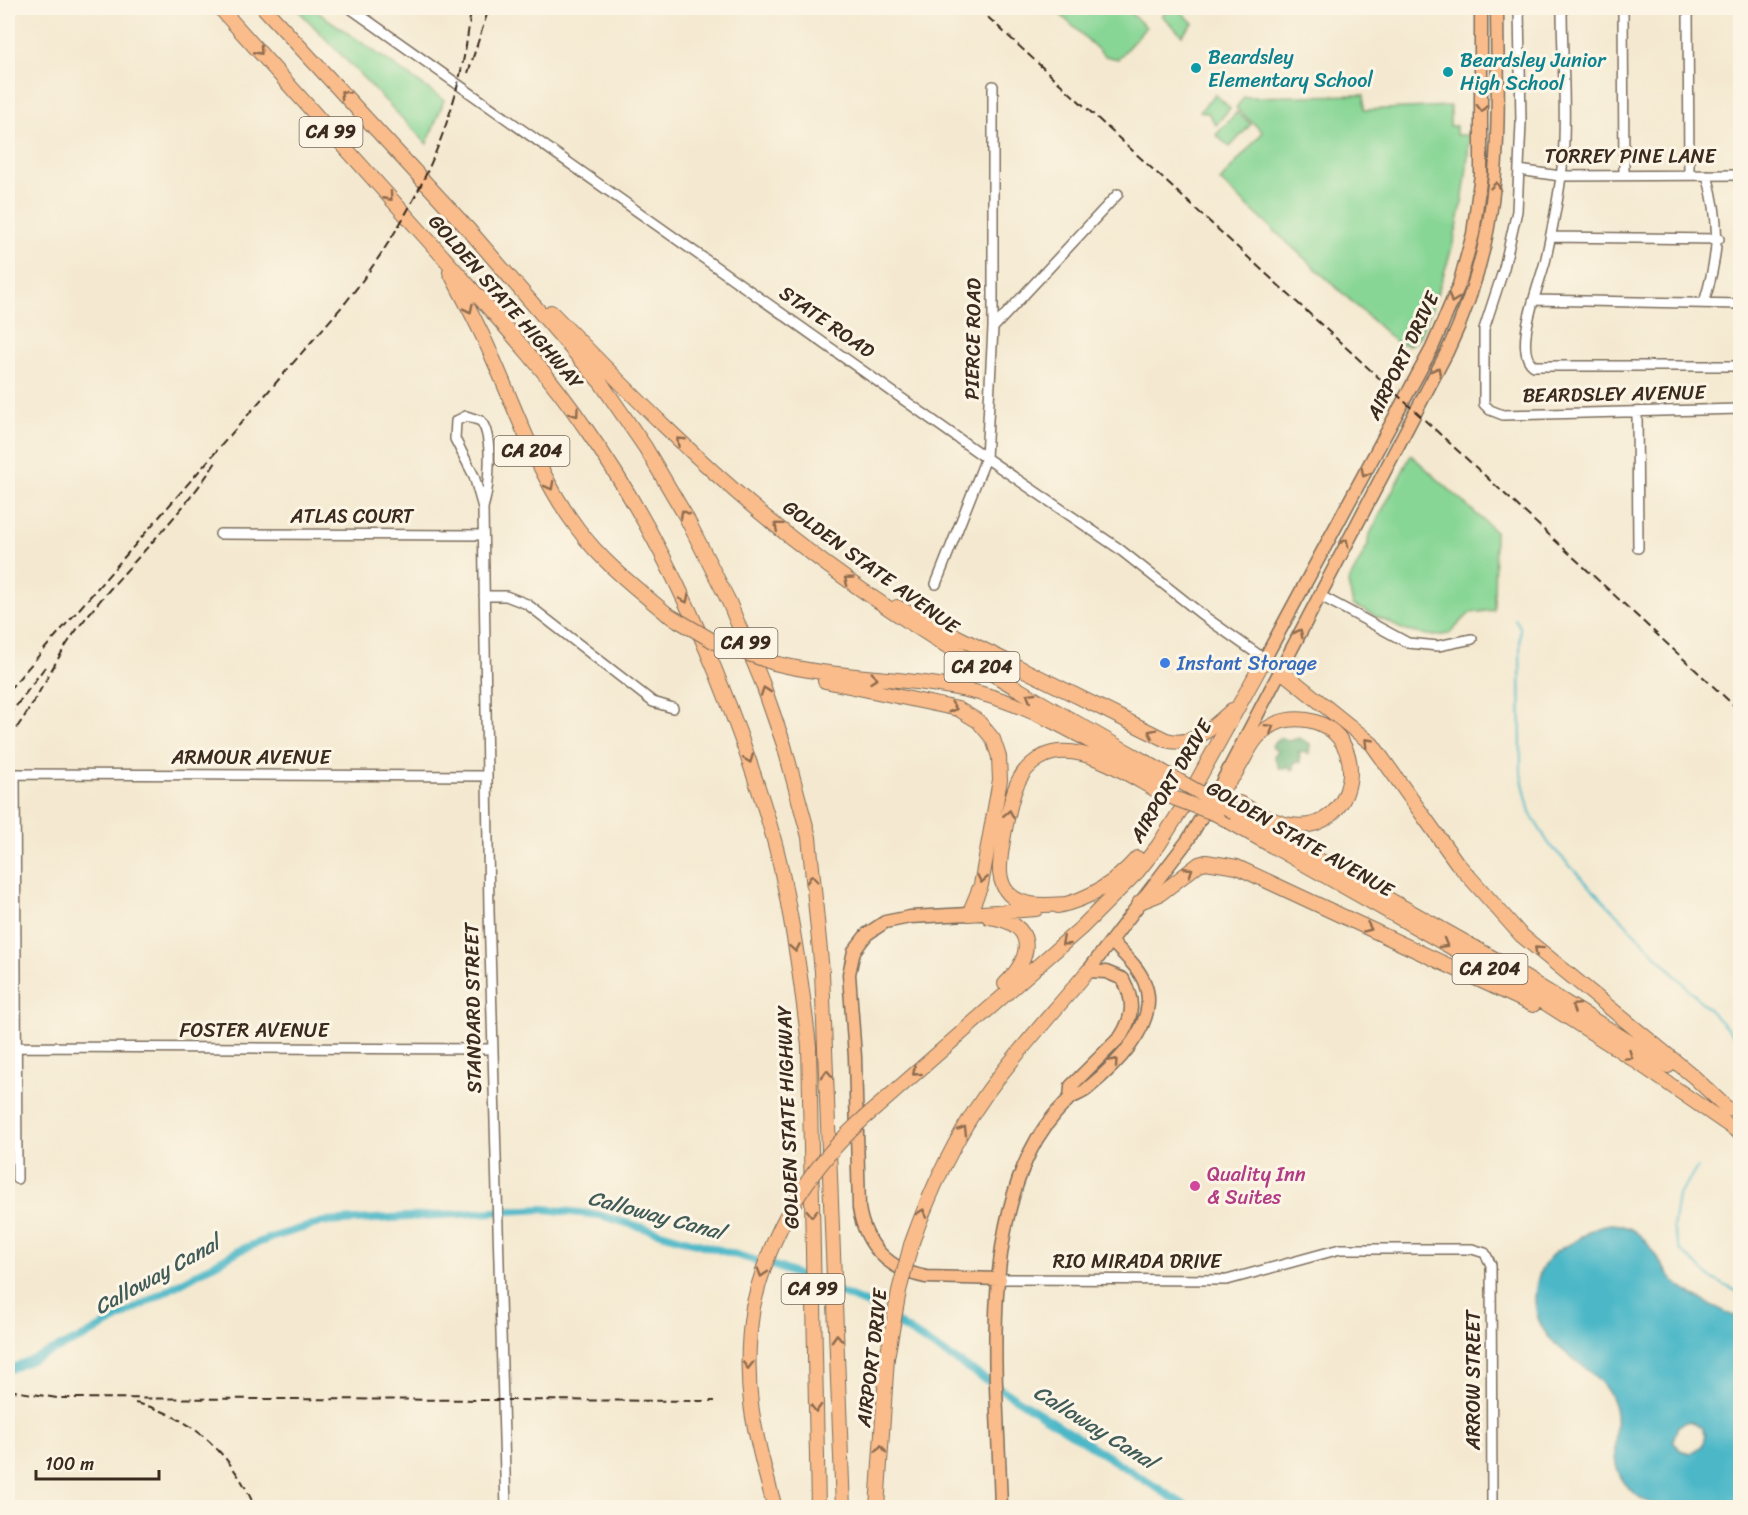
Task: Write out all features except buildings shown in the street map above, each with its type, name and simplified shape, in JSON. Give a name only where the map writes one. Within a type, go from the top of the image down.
[{"type":"highway","name":"GOLDEN STATE HIGHWAY","points":[[220,8],[530,354],[594,440],[639,512],[667,562],[715,667],[760,790],[780,864],[803,996],[808,1046],[818,1508]]},
{"type":"highway","name":"GOLDEN STATE HIGHWAY","points":[[264,8],[469,230],[601,383],[645,447],[703,549],[729,602],[762,682],[784,745],[809,837],[822,972],[843,1508]]},
{"type":"highway","name":"GOLDEN STATE AVENUE","points":[[469,230],[618,382],[711,469],[788,535],[867,594],[938,641],[1216,814],[1234,812],[1509,980],[1595,1034],[1740,1133]]},
{"type":"highway","name":"CA 204","points":[[442,257],[491,353],[530,448],[555,496],[606,562],[667,614],[700,634],[747,655],[774,664]]},
{"type":"highway","points":[[867,594],[928,620],[1166,740],[1186,742],[1197,738],[1238,705]]},
{"type":"highway","name":"AIRPORT DRIVE","points":[[775,1508],[749,1407],[748,1347],[753,1307],[769,1250],[795,1199],[826,1155],[877,1107],[1082,928],[1138,871],[1189,796],[1264,660]]},
{"type":"highway","name":"GOLDEN STATE AVENUE","points":[[774,664],[819,672],[944,686],[996,699],[1062,726],[1171,785],[1234,812],[1562,999],[1660,1061],[1740,1118]]},
{"type":"highway","points":[[774,664],[809,677],[958,709],[973,716],[987,731],[996,746],[1001,773],[981,885],[969,914]]},
{"type":"highway","points":[[1280,670],[1372,744],[1457,863],[1521,935],[1693,1076],[1728,1109]]},
{"type":"highway","points":[[1214,796],[1235,774],[1260,734],[1283,721],[1304,719],[1321,725],[1337,736],[1346,750],[1350,767],[1347,792],[1333,812],[1318,821],[1306,825],[1288,824],[1234,812]]},
{"type":"highway","points":[[1066,904],[1038,904],[1017,900],[1005,889],[1000,875],[1012,796],[1029,766],[1053,753],[1080,754],[1171,785]]},
{"type":"highway","points":[[969,914],[1066,904],[1105,887],[1165,834]]},
{"type":"highway","points":[[1140,902],[1160,894],[1199,864],[1206,862],[1237,867],[1595,1034]]},
{"type":"highway","points":[[956,1038],[1015,974],[1026,947],[1024,933],[1013,923],[999,918],[969,914]]},
{"type":"highway","name":"AIRPORT DRIVE","points":[[877,1508],[887,1358],[899,1291],[911,1245],[931,1191],[968,1122],[1005,1070],[1088,971]]},
{"type":"main road","name":"AIRPORT DRIVE","points":[[1264,660],[1427,358],[1459,285],[1473,234],[1481,174],[1481,8]]},
{"type":"main road","name":"AIRPORT DRIVE","points":[[1088,971],[1197,827],[1450,346],[1476,281],[1491,219],[1497,176],[1497,8]]},
{"type":"main road","points":[[969,914],[910,917],[885,922],[867,934],[854,951],[849,974],[855,1057],[859,1208],[871,1243],[889,1262],[915,1275],[926,1277],[1000,1279]]},
{"type":"main road","points":[[1001,1508],[997,1360],[1000,1279],[1007,1224],[1019,1178],[1043,1131],[1070,1098],[1086,1091],[1112,1066],[1137,1034],[1147,1014],[1148,994],[1141,975],[1111,941]]},
{"type":"main road","points":[[1070,1098],[1071,1086],[1121,1036],[1127,1027],[1132,1007],[1132,997],[1123,979],[1106,972],[1088,971]]},
{"type":"street","name":"STATE ROAD","points":[[350,8],[986,458],[1118,548],[1280,670]]},
{"type":"street","points":[[1519,8],[1519,170]]},
{"type":"street","points":[[1562,8],[1563,114],[1560,176],[1550,237],[1534,300],[1525,352],[1528,362],[1534,366],[1740,366]]},
{"type":"street","points":[[1623,8],[1624,174]]},
{"type":"street","points":[[1688,8],[1689,174]]},
{"type":"street","name":"PIERCE ROAD","points":[[936,584],[986,458],[993,328],[993,86]]},
{"type":"street","name":"TORREY PINE LANE","points":[[1519,170],[1560,176],[1740,175]]},
{"type":"street","name":"BEARDSLEY AVENUE","points":[[1519,170],[1512,236],[1484,329],[1484,404],[1490,410],[1503,415],[1740,409]]},
{"type":"street","points":[[1704,303],[1716,261],[1719,239],[1714,201],[1707,175]]},
{"type":"street","points":[[993,328],[1118,194]]},
{"type":"street","points":[[1550,237],[1719,239]]},
{"type":"street","points":[[1534,300],[1740,304]]},
{"type":"street","points":[[1637,412],[1638,548]]},
{"type":"street","name":"STANDARD STREET","points":[[483,508],[474,476],[453,432],[456,421],[466,416],[481,421],[488,435],[488,489],[483,508],[487,776],[496,1237],[506,1508]]},
{"type":"street","name":"ATLAS COURT","points":[[220,534],[483,535]]},
{"type":"street","points":[[1319,595],[1408,643],[1438,646],[1472,639]]},
{"type":"street","points":[[484,596],[506,596],[527,604],[653,702],[673,708]]},
{"type":"street","name":"ARMOUR AVENUE","points":[[16,1047],[15,774],[487,776]]},
{"type":"street","points":[[16,1047],[17,1179]]},
{"type":"street","name":"FOSTER AVENUE","points":[[16,1047],[493,1049]]},
{"type":"street","name":"RIO MIRADA DRIVE","points":[[1000,1279],[1227,1280],[1340,1249],[1472,1249],[1485,1253]]},
{"type":"street","name":"ARROW STREET","points":[[1485,1253],[1491,1265],[1492,1508]]},
{"type":"green space","points":[[296,8],[312,8],[444,100],[427,144]]},
{"type":"green space","points":[[1061,8],[1129,8],[1127,10],[1146,27],[1118,59],[1105,56],[1062,16]]},
{"type":"green space","points":[[1170,8],[1177,8],[1193,23],[1182,35],[1162,16]]},
{"type":"green space","points":[[1215,94],[1230,108],[1216,125],[1208,113],[1200,111]]},
{"type":"green space","points":[[1364,95],[1364,110],[1450,106],[1450,126],[1456,126],[1456,135],[1469,135],[1465,187],[1455,238],[1440,287],[1420,335],[1415,342],[1410,344],[1396,342],[1220,181],[1263,132],[1236,108],[1244,97]]},
{"type":"green space","points":[[1237,112],[1251,124],[1230,147],[1216,135]]},
{"type":"green space","points":[[1411,455],[1495,531],[1494,610],[1470,613],[1449,634],[1434,636],[1406,631],[1353,605],[1348,583],[1368,545],[1368,538]]},
{"type":"green space","points":[[1281,738],[1289,741],[1299,738],[1310,744],[1309,754],[1299,751],[1300,762],[1293,763],[1294,769],[1290,770],[1287,765],[1285,769],[1279,768],[1274,755],[1278,752],[1272,747]]},
{"type":"water","points":[[1611,1224],[1624,1226],[1643,1238],[1678,1285],[1740,1319],[1740,1507],[1702,1509],[1662,1506],[1639,1497],[1626,1485],[1618,1472],[1615,1460],[1616,1422],[1611,1397],[1591,1373],[1555,1344],[1545,1332],[1538,1318],[1535,1301],[1538,1278],[1552,1255],[1592,1230]],"holes":[[[1689,1421],[1701,1427],[1705,1435],[1702,1446],[1690,1453],[1680,1450],[1673,1440],[1678,1426]]]},
{"type":"waterway","points":[[1515,619],[1520,627],[1521,774],[1530,813],[1549,844],[1740,1042]]},
{"type":"waterway","points":[[1697,1168],[1678,1196],[1673,1228],[1680,1250],[1711,1278],[1740,1293]]},
{"type":"waterway","name":"Calloway Canal","points":[[8,1370],[84,1337],[238,1251],[270,1238],[323,1222],[543,1209],[599,1215],[778,1267],[865,1303],[1189,1508]]},
{"type":"railway","points":[[8,691],[346,302],[371,268],[394,234],[431,164],[457,89],[471,8]]},
{"type":"railway","points":[[468,73],[489,8]]},
{"type":"railway","points":[[978,8],[1740,711]]},
{"type":"railway","points":[[8,739],[78,628],[186,503],[218,459]]},
{"type":"railway","points":[[8,717],[45,667]]},
{"type":"railway","points":[[8,1390],[57,1398],[715,1401]]},
{"type":"railway","points":[[135,1403],[174,1417],[192,1427],[208,1440],[235,1471],[255,1508]]},
{"type":"place","name":"Beardsley Elementary School","points":[[1196,68]]},
{"type":"place","name":"Beardsley Junior High School","points":[[1448,72]]},
{"type":"place","name":"Instant Storage","points":[[1165,663]]},
{"type":"place","name":"Quality Inn & Suites","points":[[1195,1186]]}]
